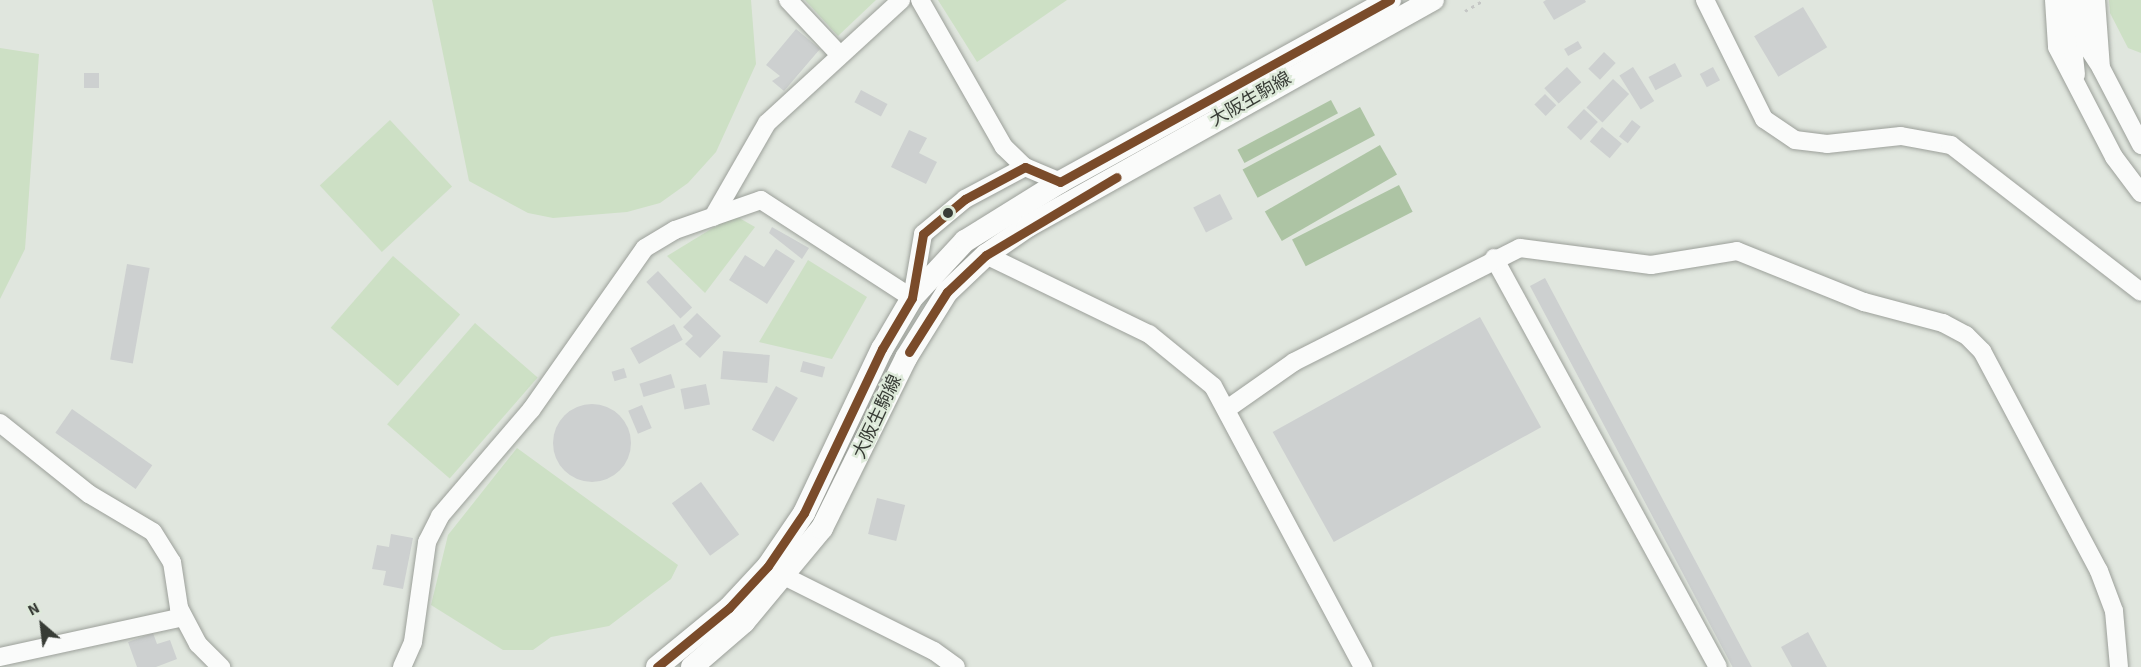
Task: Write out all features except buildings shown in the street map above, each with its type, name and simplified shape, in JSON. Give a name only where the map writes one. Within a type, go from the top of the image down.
[{"type":"main road","name":"大阪生駒線","points":[[657,667],[729,608],[768,566],[804,513],[882,349],[912,298],[965,241],[1060,182],[1390,0]]},
{"type":"main road","name":"大阪生駒線","points":[[692,667],[744,622],[786,577],[822,528],[854,470],[906,357],[947,292],[986,255],[1028,226],[1433,0]]},
{"type":"street","points":[[788,0],[838,53]]},
{"type":"street","points":[[713,217],[767,123],[838,53],[901,0]]},
{"type":"street","points":[[920,0],[1004,147],[1025,167],[1060,182]]},
{"type":"street","points":[[1705,0],[1764,119],[1795,140],[1827,144],[1901,136],[1951,145],[2141,292]]},
{"type":"street","points":[[2054,0],[2057,47],[2114,157],[2141,193]]},
{"type":"street","points":[[2068,0],[2077,82]]},
{"type":"street","points":[[2080,0],[2085,43],[2101,68],[2141,145]]},
{"type":"street","points":[[2096,0],[2101,68]]},
{"type":"street","points":[[402,667],[413,642],[427,542],[440,516],[531,410],[628,265],[645,248],[675,230],[761,200],[912,298],[923,234],[964,199],[1025,167]]},
{"type":"street","points":[[1227,409],[1294,362],[1494,258],[1520,248],[1548,248],[1651,266],[1737,251],[1864,302],[1966,335],[1982,351],[2099,571],[2114,611],[2119,667]]},
{"type":"street","points":[[986,255],[1149,334],[1213,386],[1363,667]]},
{"type":"street","points":[[1494,258],[1718,667]]},
{"type":"street","points":[[0,423],[89,494],[153,532],[172,562],[183,617],[198,644],[221,667]]},
{"type":"street","points":[[786,577],[934,651],[956,667]]},
{"type":"street","points":[[0,657],[183,617]]},
{"type":"path","points":[[1465,10],[1484,0]]},
{"type":"shaded area","points":[[432,0],[751,0],[756,64],[716,152],[688,183],[660,203],[627,212],[553,218],[528,213],[469,181]]},
{"type":"shaded area","points":[[805,0],[876,0],[838,36]]},
{"type":"shaded area","points":[[938,0],[1067,0],[977,62]]},
{"type":"shaded area","points":[[2109,0],[2141,0],[2141,53],[2128,48],[2110,13]]},
{"type":"shaded area","points":[[0,48],[39,54],[25,249],[0,299]]},
{"type":"shaded area","points":[[1331,100],[1338,113],[1244,163],[1237,150]]},
{"type":"shaded area","points":[[1360,107],[1375,135],[1258,198],[1243,169]]},
{"type":"shaded area","points":[[390,120],[452,187],[382,252],[320,185]]},
{"type":"shaded area","points":[[1380,145],[1397,174],[1282,241],[1265,212]]},
{"type":"shaded area","points":[[1399,185],[1413,212],[1306,266],[1292,239]]},
{"type":"shaded area","points":[[734,215],[755,227],[705,293],[667,256]]},
{"type":"shaded area","points":[[393,256],[460,314],[398,386],[331,328]]},
{"type":"shaded area","points":[[808,260],[867,297],[832,359],[759,342]]},
{"type":"shaded area","points":[[475,323],[538,377],[450,479],[387,424]]},
{"type":"shaded area","points":[[517,448],[678,565],[671,579],[609,626],[551,637],[533,650],[503,650],[431,605],[448,535]]},
{"type":"transit line","points":[[657,667],[729,608],[768,566],[804,513],[882,349],[912,298],[923,234],[965,199],[1025,167],[1060,182],[1390,0]]},
{"type":"transit line","points":[[909,352],[947,292],[986,255],[1117,177]]}]
